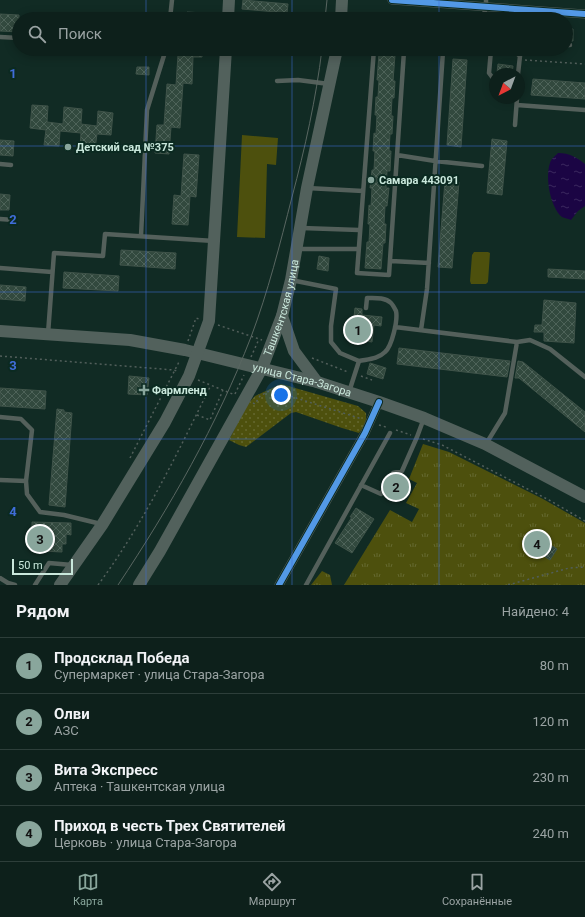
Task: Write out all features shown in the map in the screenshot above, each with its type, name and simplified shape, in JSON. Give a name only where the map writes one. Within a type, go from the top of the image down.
[{"type":"main road","points":[[228,12],[229,0]]},
{"type":"main road","points":[[341,12],[342,0]]},
{"type":"main road","points":[[60,585],[102,525],[165,422],[189,376],[190,351],[209,321],[226,56]]},
{"type":"main road","name":"Ташкентская улица","points":[[139,585],[160,551],[245,400],[262,368],[272,344],[282,316],[291,280],[307,188],[336,56]]},
{"type":"main road","points":[[282,316],[294,351],[317,382]]},
{"type":"main road","name":"улица Стара-Загора","points":[[0,331],[130,340],[190,351],[317,382],[424,418],[485,444],[585,497]]},
{"type":"street","points":[[392,0],[486,4],[522,12]]},
{"type":"street","points":[[573,14],[585,14]]},
{"type":"street","points":[[279,585],[338,484],[379,402]]},
{"type":"lane","points":[[171,12],[172,0]]},
{"type":"lane","points":[[0,37],[12,38]]},
{"type":"lane","points":[[141,236],[146,110],[164,56]]},
{"type":"lane","points":[[373,56],[356,273],[389,275],[405,56]]},
{"type":"lane","points":[[420,330],[427,289],[442,56]]},
{"type":"lane","points":[[489,68],[490,56]]},
{"type":"lane","points":[[518,68],[520,56]]},
{"type":"lane","points":[[277,81],[298,80],[330,84]]},
{"type":"lane","points":[[515,125],[517,105],[585,110]]},
{"type":"lane","points":[[397,155],[434,161],[482,166]]},
{"type":"lane","points":[[0,164],[11,165]]},
{"type":"lane","points":[[307,188],[363,191]]},
{"type":"lane","points":[[0,219],[14,220]]},
{"type":"lane","points":[[300,228],[359,230]]},
{"type":"lane","points":[[48,334],[54,253],[103,256],[105,234],[214,241]]},
{"type":"lane","points":[[296,248],[358,249]]},
{"type":"lane","points":[[391,261],[428,263]]},
{"type":"lane","points":[[0,268],[52,272]]},
{"type":"lane","points":[[291,280],[336,289],[331,326],[332,342],[340,353],[359,361],[378,357],[387,351],[392,341],[395,326],[396,311],[391,303],[384,299],[367,298],[366,308]]},
{"type":"lane","points":[[395,326],[517,342],[530,340],[550,348],[585,377]]},
{"type":"lane","points":[[485,444],[505,413],[517,342]]},
{"type":"lane","points":[[349,392],[359,361]]},
{"type":"lane","points":[[0,417],[21,419],[32,430],[26,481],[27,494],[40,512],[64,515],[102,525]]},
{"type":"lane","points":[[361,486],[381,494],[393,473],[402,471],[424,418]]},
{"type":"lane","points":[[306,585],[390,433]]},
{"type":"lane","points":[[0,480],[26,481]]},
{"type":"lane","points":[[35,585],[49,563],[74,565]]},
{"type":"lane","points":[[0,578],[15,585]]},
{"type":"path","points":[[519,59],[585,64]]},
{"type":"path","points":[[130,458],[174,370],[190,351],[196,318],[209,321],[272,344]]},
{"type":"path","points":[[294,351],[372,380]]},
{"type":"path","points":[[0,356],[174,370],[255,404],[260,396],[271,390],[442,445],[549,500],[585,521]]},
{"type":"path","points":[[98,585],[114,564],[160,488],[211,385]]},
{"type":"path","points":[[197,415],[210,420],[223,390]]},
{"type":"path","points":[[508,585],[569,568],[585,567]]},
{"type":"green space","points":[[242,135],[278,138],[276,165],[267,164],[265,238],[237,237]]},
{"type":"green space","points":[[474,252],[490,253],[488,282],[486,284],[471,284],[472,255]]},
{"type":"green space","points":[[281,384],[358,406],[366,413],[366,421],[364,426],[359,433],[296,412],[291,413],[246,447],[229,440],[246,406],[255,396]]},
{"type":"green space","points":[[423,444],[449,452],[543,499],[585,523],[585,585],[344,585],[390,510],[412,522],[419,509],[406,503],[417,483],[409,479]]},
{"type":"green space","points":[[322,571],[330,575],[332,585],[311,585]]},
{"type":"water","points":[[558,153],[573,156],[585,164],[585,206],[578,211],[571,220],[562,217],[554,206],[548,184],[550,163]]},
{"type":"building","points":[[243,0],[288,4],[287,12],[242,9]]},
{"type":"building","points":[[0,14],[12,15],[12,32],[0,31]]},
{"type":"building","points":[[178,56],[202,56],[193,57],[192,84],[183,83],[180,128],[171,127],[169,154],[155,153],[157,125],[164,125],[167,84],[176,85]]},
{"type":"building","points":[[379,56],[395,56],[393,81],[395,81],[394,98],[392,98],[391,116],[393,116],[392,134],[390,134],[389,151],[391,151],[390,171],[387,171],[386,188],[389,188],[387,206],[385,206],[385,243],[383,243],[381,269],[365,268],[367,242],[369,242],[369,205],[371,206],[372,188],[370,188],[372,170],[374,170],[375,151],[373,151],[374,133],[376,134],[376,97],[378,97],[379,80],[377,80]]},
{"type":"building","points":[[453,59],[467,60],[461,147],[447,145]]},
{"type":"building","points":[[498,64],[513,66],[513,68],[498,68]]},
{"type":"building","points":[[137,67],[149,67],[149,75],[136,74]]},
{"type":"building","points":[[533,79],[585,83],[585,99],[531,95]]},
{"type":"building","points":[[32,105],[48,106],[47,122],[63,124],[64,107],[82,109],[81,124],[97,126],[98,111],[113,113],[111,135],[97,134],[95,149],[80,147],[81,133],[60,131],[59,146],[44,145],[46,130],[30,128]]},
{"type":"building","points":[[492,139],[507,141],[502,195],[487,193]]},
{"type":"building","points":[[0,140],[14,141],[13,156],[0,155]]},
{"type":"building","points":[[184,154],[199,155],[196,197],[190,196],[188,225],[172,224],[174,195],[181,196]]},
{"type":"building","points":[[445,181],[459,182],[452,268],[438,267]]},
{"type":"building","points":[[0,194],[10,195],[9,210],[0,210]]},
{"type":"building","points":[[121,250],[176,253],[175,269],[120,265]]},
{"type":"building","points":[[319,256],[329,258],[328,271],[317,269]]},
{"type":"building","points":[[548,269],[585,271],[585,279],[548,277]]},
{"type":"building","points":[[64,272],[119,276],[118,291],[63,288]]},
{"type":"building","points":[[0,285],[26,287],[25,301],[0,299]]},
{"type":"building","points":[[544,300],[576,303],[574,343],[544,341],[544,332],[534,332],[535,325],[542,325]]},
{"type":"building","points":[[355,308],[362,309],[362,315],[382,317],[381,326],[374,325],[372,342],[364,341],[365,335],[345,333],[346,326],[353,326]]},
{"type":"building","points":[[399,348],[510,361],[507,377],[397,364]]},
{"type":"building","points":[[518,361],[523,362],[585,412],[585,432],[519,378],[515,378]]},
{"type":"building","points":[[370,363],[386,368],[383,379],[367,374]]},
{"type":"building","points":[[129,376],[149,378],[147,395],[128,394]]},
{"type":"building","points":[[0,388],[46,391],[45,409],[0,406]]},
{"type":"building","points":[[57,409],[72,413],[65,507],[49,505]]},
{"type":"building","points":[[395,476],[406,482],[399,494],[395,492],[390,500],[384,496]]},
{"type":"building","points":[[356,508],[374,519],[352,553],[335,543],[352,517],[350,517]]},
{"type":"building","points":[[32,522],[71,523],[71,535],[66,534],[66,544],[62,544],[62,552],[42,551],[42,548],[32,548]]},
{"type":"building","points":[[537,531],[548,538],[546,542],[557,549],[550,560],[539,553],[536,557],[525,550],[528,546],[522,542],[528,532],[535,535]]},
{"type":"tram line","points":[[326,12],[327,0]]},
{"type":"tram line","points":[[118,585],[156,526],[208,434],[238,370],[251,337],[263,303],[283,232],[310,123],[321,56]]},
{"type":"cycle path","points":[[392,0],[557,12]]},
{"type":"cycle path","points":[[573,13],[585,14]]},
{"type":"cycle path","points":[[279,585],[365,433],[379,402]]},
{"type":"place","name":"Детский сад №375","points":[[68,147]]},
{"type":"place","name":"Самара 443091","points":[[371,180]]},
{"type":"place","name":"Продсклад Победа","points":[[358,330]]},
{"type":"place","name":"Фармленд","points":[[144,390]]},
{"type":"place","name":"Олви","points":[[396,487]]},
{"type":"place","name":"Вита Экспресс","points":[[40,539]]},
{"type":"place","name":"Приход в честь Трех Святителей","points":[[537,544]]}]
